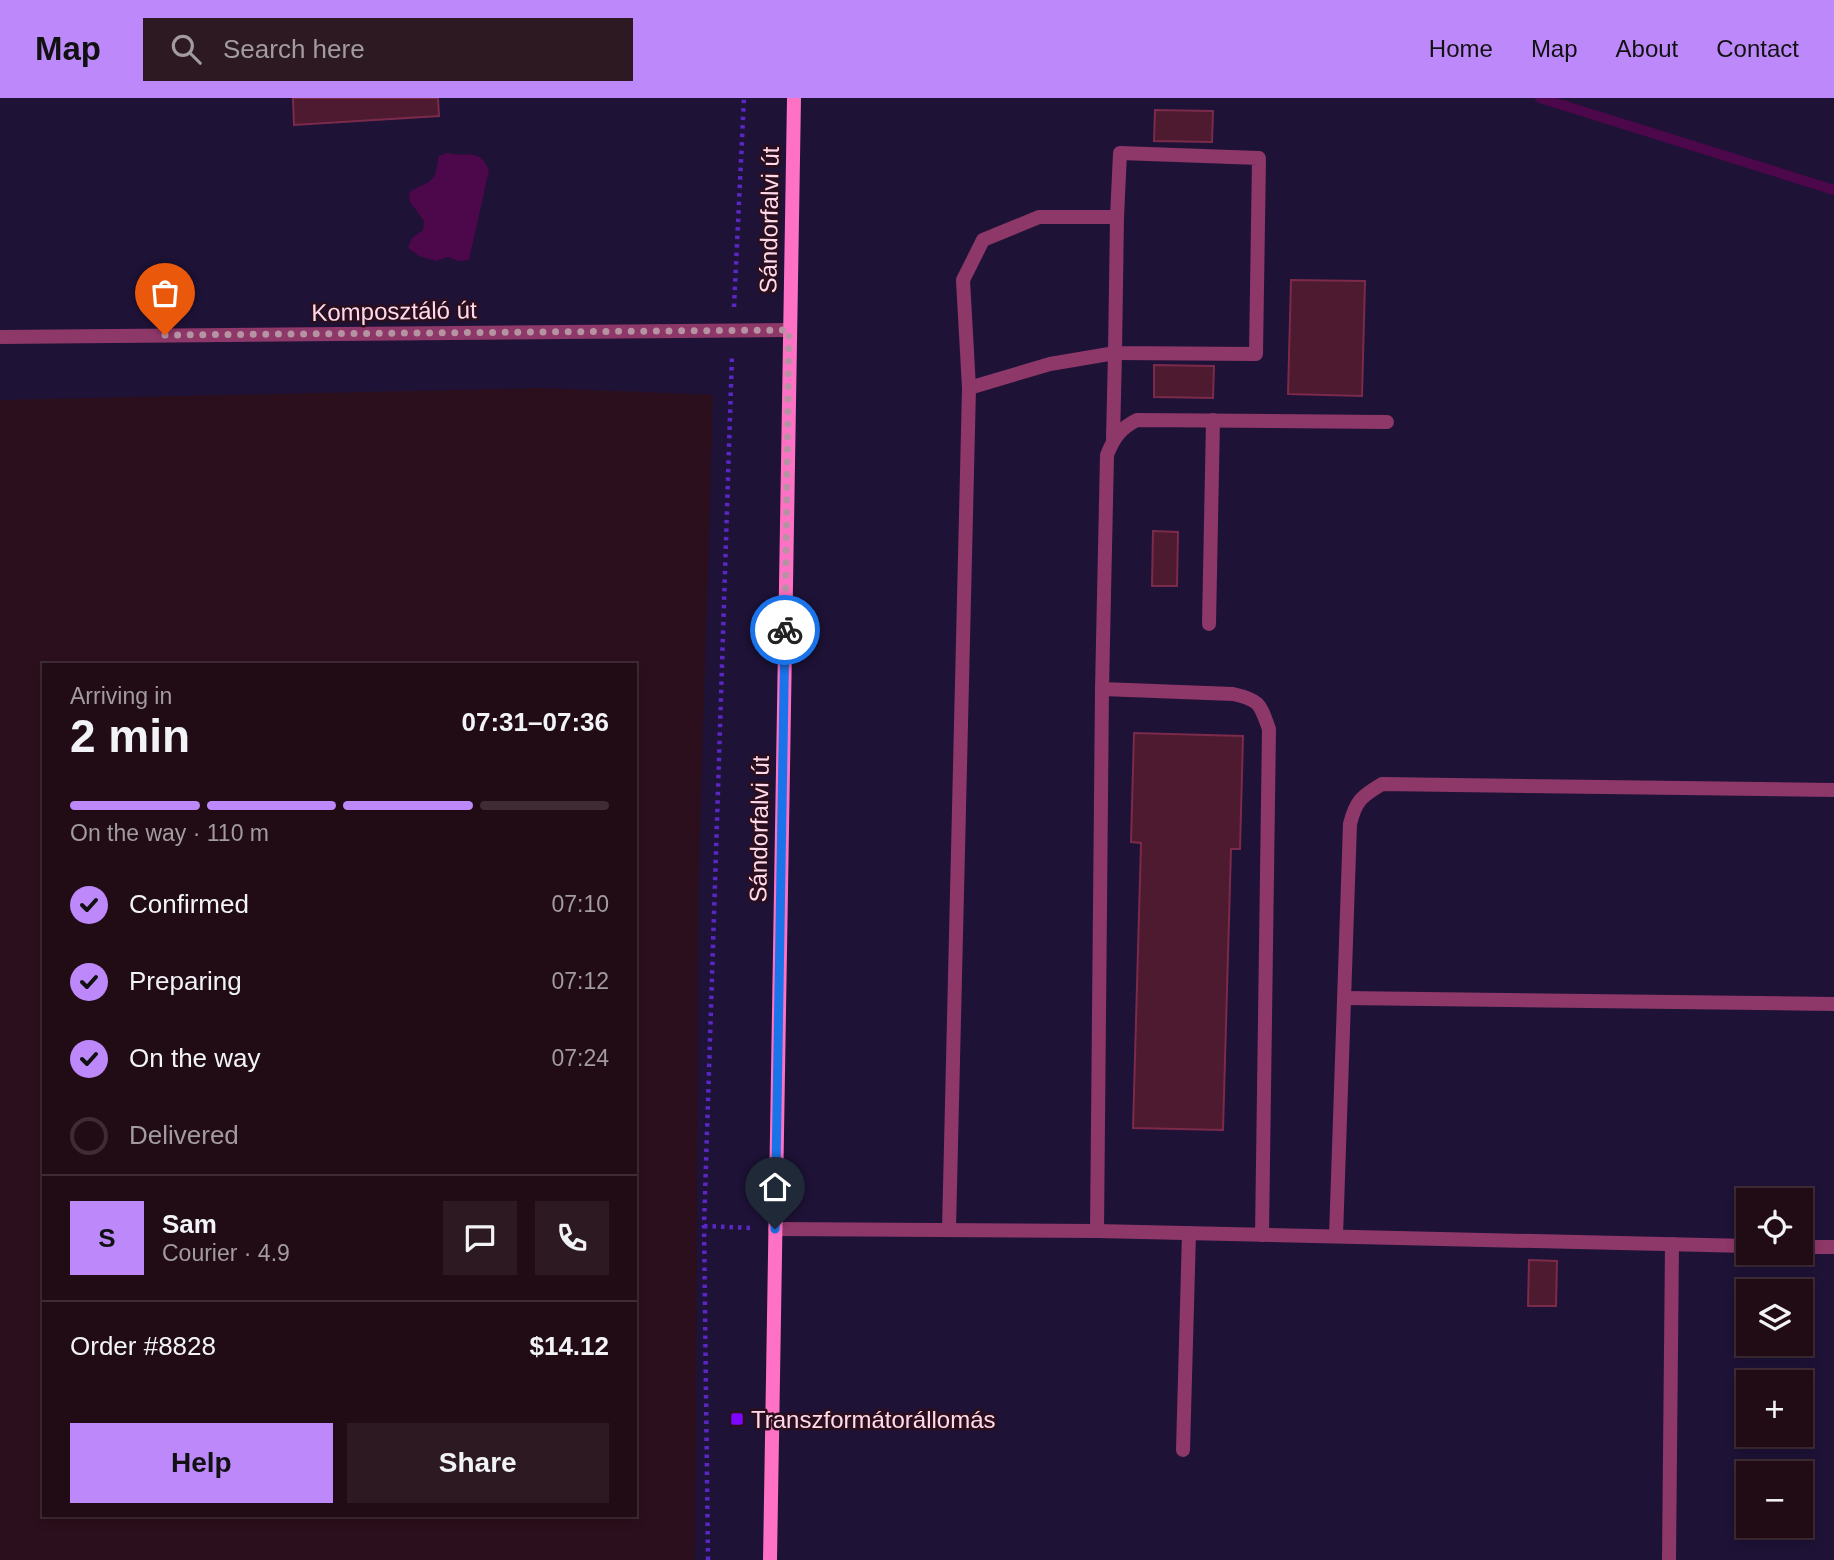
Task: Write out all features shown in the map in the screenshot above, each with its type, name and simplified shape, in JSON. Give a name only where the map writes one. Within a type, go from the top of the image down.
[{"type":"main road","name":"Sándorfalvi út","points":[[770,1560],[794,98]]},
{"type":"street","points":[[968,388],[1050,364],[1115,353],[1256,354],[1259,158],[1120,153],[1118,217],[1115,353],[1113,439]]},
{"type":"street","points":[[949,1229],[968,388],[963,280],[983,240],[1040,217],[1118,217]]},
{"type":"street","name":"Komposztáló út","points":[[0,337],[789,330]]},
{"type":"street","points":[[1097,1231],[1107,454],[1113,439],[1124,426],[1138,419],[1387,422]]},
{"type":"street","points":[[1209,624],[1213,420]]},
{"type":"street","points":[[1102,689],[1233,694],[1250,698],[1261,708],[1269,729],[1262,1235]]},
{"type":"street","points":[[1336,1236],[1350,824],[1354,807],[1366,793],[1382,784],[1834,790]]},
{"type":"street","points":[[1344,998],[1834,1004]]},
{"type":"street","points":[[775,1229],[1097,1231],[1736,1246]]},
{"type":"street","points":[[1183,1450],[1189,1233]]},
{"type":"street","points":[[1669,1560],[1672,1244]]},
{"type":"street","points":[[1813,1247],[1834,1247]]},
{"type":"path","points":[[708,1560],[704,1226],[733,330],[744,98]]},
{"type":"path","points":[[704,1226],[775,1229]]},
{"type":"shaded area","points":[[0,98],[1834,98],[1834,1560],[695,1560],[698,898],[713,395],[542,388],[0,400]]},
{"type":"shaded area","points":[[447,153],[477,156],[489,170],[469,260],[459,261],[448,257],[436,261],[419,256],[408,248],[412,238],[423,230],[424,221],[410,202],[409,193],[433,178],[439,156]]},
{"type":"building","points":[[293,98],[438,98],[439,116],[294,125]]},
{"type":"building","points":[[1155,110],[1213,111],[1212,142],[1154,141]]},
{"type":"building","points":[[1291,280],[1365,281],[1362,396],[1288,394]]},
{"type":"building","points":[[1154,365],[1214,366],[1213,398],[1154,397]]},
{"type":"building","points":[[1153,531],[1178,532],[1177,586],[1152,586]]},
{"type":"building","points":[[1134,733],[1243,736],[1240,849],[1231,849],[1223,1130],[1133,1128],[1141,843],[1131,842]]},
{"type":"building","points":[[1529,1260],[1557,1261],[1556,1306],[1528,1306]]},
{"type":"waterway","points":[[1540,98],[1834,190]]},
{"type":"way so far","points":[[165,335],[789,330],[785,630]]},
{"type":"place","name":"Transzformátorállomás","points":[[737,1419]]},
{"type":"route","points":[[775,1229],[785,630]]}]
